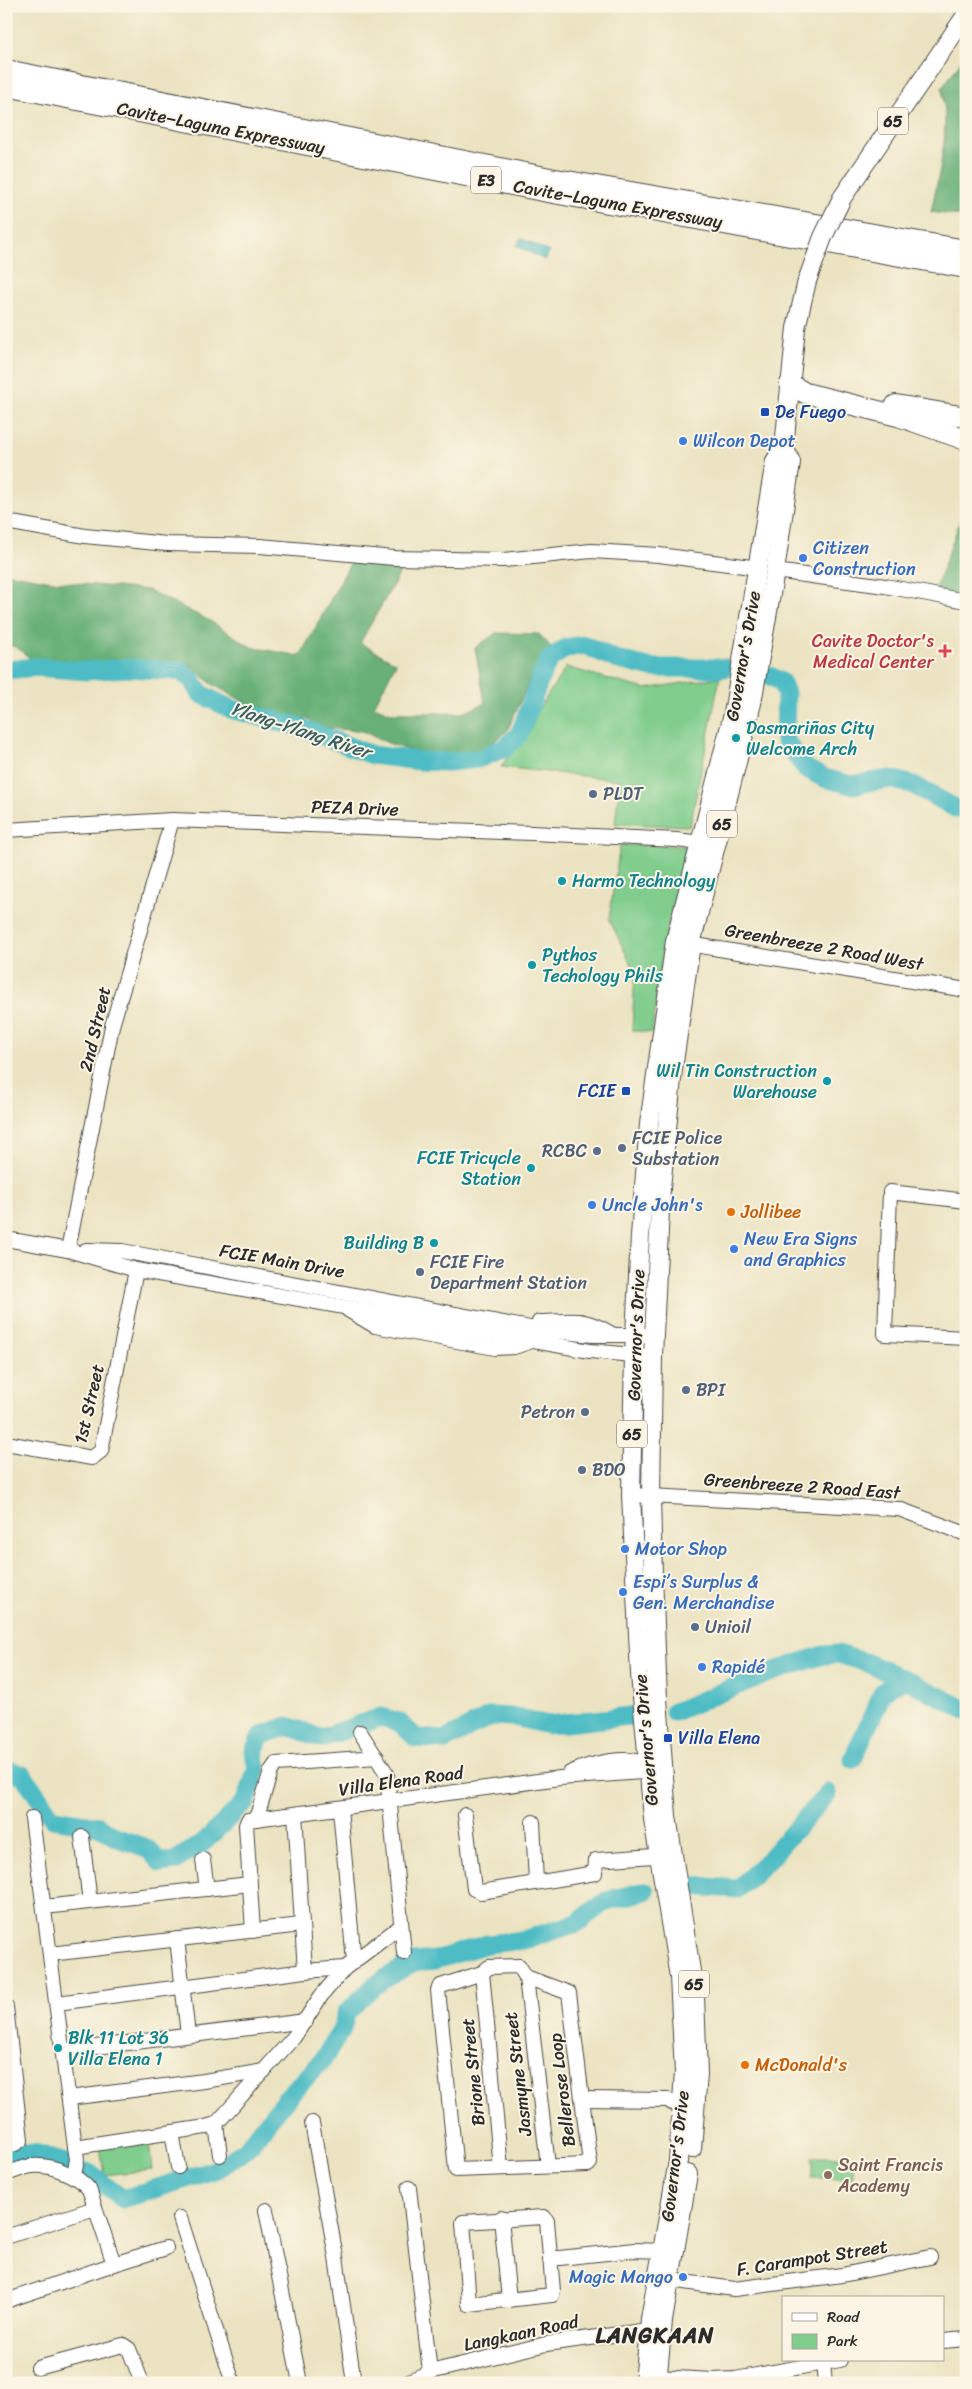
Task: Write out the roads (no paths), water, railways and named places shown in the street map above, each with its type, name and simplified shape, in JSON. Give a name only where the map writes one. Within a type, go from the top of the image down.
[{"type":"highway","name":"Cavite–Laguna Expressway","points":[[6,70],[550,178],[966,250]]},
{"type":"highway","name":"Cavite–Laguna Expressway","points":[[6,86],[548,192],[966,268]]},
{"type":"highway","points":[[790,384],[806,383],[901,406],[966,417]]},
{"type":"highway","points":[[790,384],[805,393],[898,416],[966,440]]},
{"type":"main road","name":"Governor's Drive","points":[[650,1699],[654,1329],[661,1188],[683,943],[744,701],[767,570],[775,461],[784,447],[796,328],[806,280],[822,237],[842,198],[966,15]]},
{"type":"main road","name":"Governor's Drive","points":[[653,2381],[649,2330],[678,2161],[684,2103],[684,2051],[681,1998],[656,1766],[631,1496],[635,1329],[649,1124],[702,843],[744,701]]},
{"type":"main road","points":[[635,1329],[654,1329]]},
{"type":"main road","name":"Governor's Drive","points":[[653,2381],[692,2148],[684,2103]]},
{"type":"street","points":[[6,522],[94,537],[168,544],[260,546],[394,558],[504,560],[591,551],[659,555],[885,586],[966,602]]},
{"type":"street","name":"PEZA Drive","points":[[6,830],[172,820],[532,833],[702,843]]},
{"type":"street","name":"2nd Street","points":[[68,1250],[111,1034],[172,820]]},
{"type":"street","name":"Greenbreeze 2 Road West","points":[[683,943],[966,990]]},
{"type":"street","points":[[966,1201],[890,1192],[885,1334],[966,1338]]},
{"type":"street","name":"FCIE Main Drive","points":[[6,1239],[68,1250],[136,1270],[341,1306],[375,1326],[494,1348],[514,1347],[533,1341],[612,1354],[653,1356]]},
{"type":"street","name":"FCIE Main Drive","points":[[68,1250],[122,1251],[489,1319],[500,1315],[537,1322],[570,1319],[594,1324],[612,1334],[635,1329]]},
{"type":"street","name":"1st Street","points":[[6,1443],[92,1458],[101,1451],[136,1270]]},
{"type":"street","name":"Greenbreeze 2 Road East","points":[[631,1496],[899,1509],[966,1534]]},
{"type":"street","points":[[360,1732],[387,1774],[404,1953]]},
{"type":"street","points":[[253,1931],[246,1825],[252,1819],[271,1771],[276,1764],[377,1757]]},
{"type":"street","name":"Villa Elena Road","points":[[252,1819],[560,1778],[596,1762],[642,1762],[656,1766]]},
{"type":"street","points":[[340,1808],[350,1965]]},
{"type":"street","points":[[295,1814],[300,1925],[305,1971]]},
{"type":"street","points":[[466,1815],[474,1889],[476,1891],[595,1873],[596,1860],[665,1855]]},
{"type":"street","points":[[32,1818],[76,2163],[89,2189],[114,2264]]},
{"type":"street","points":[[533,1822],[536,1882]]},
{"type":"street","points":[[82,1837],[90,1902]]},
{"type":"street","points":[[203,1860],[207,1889]]},
{"type":"street","points":[[44,1908],[250,1884]]},
{"type":"street","points":[[50,1954],[300,1925]]},
{"type":"street","points":[[6,2174],[34,2166],[76,2163],[172,2132],[216,2124],[264,2072],[306,2020],[321,1996],[350,1965],[401,1926]]},
{"type":"street","points":[[177,1940],[188,2035]]},
{"type":"street","points":[[56,2003],[350,1965]]},
{"type":"street","name":"Bellerose Loop","points":[[519,1966],[526,1977],[569,1993],[590,2163],[588,2165],[458,2170],[454,2168],[438,1990],[441,1986],[482,1973],[489,1967],[519,1966]]},
{"type":"street","name":"Brione Street","points":[[482,1973],[501,2168]]},
{"type":"street","name":"Jasmyne Street","points":[[526,1977],[548,2166]]},
{"type":"street","points":[[6,2007],[9,2048],[21,2140],[15,2144],[6,2142]]},
{"type":"street","points":[[63,2051],[306,2020]]},
{"type":"street","points":[[69,2098],[264,2072]]},
{"type":"street","points":[[584,2103],[668,2106],[684,2103]]},
{"type":"street","points":[[312,2123],[336,2257],[354,2383]]},
{"type":"street","points":[[216,2124],[220,2155]]},
{"type":"street","points":[[172,2132],[178,2167]]},
{"type":"street","points":[[409,2188],[430,2372]]},
{"type":"street","points":[[6,2237],[95,2208]]},
{"type":"street","points":[[266,2210],[300,2383]]},
{"type":"street","points":[[180,2218],[233,2383]]},
{"type":"street","points":[[501,2218],[509,2300]]},
{"type":"street","points":[[501,2218],[546,2218],[550,2258],[552,2295],[470,2305],[468,2303],[462,2222],[501,2218]]},
{"type":"street","points":[[6,2301],[166,2248]]},
{"type":"street","points":[[550,2258],[635,2250],[662,2251]]},
{"type":"street","name":"F. Carampot Street","points":[[670,2280],[734,2289],[842,2275],[930,2257]]},
{"type":"street","name":"Langkaan Road","points":[[404,2383],[430,2372],[546,2344],[649,2330]]},
{"type":"street","points":[[38,2368],[123,2345],[129,2349],[142,2383]]},
{"type":"street","points":[[653,2381],[735,2379],[832,2362]]},
{"type":"street","points":[[823,2364],[825,2383]]},
{"type":"water","points":[[521,238],[549,252],[545,260],[517,246]]},
{"type":"waterway","name":"Ylang-Ylang River","points":[[6,670],[36,667],[86,671],[127,668],[180,671],[191,679],[201,694],[231,709],[299,727],[372,755],[419,761],[448,762],[478,759],[505,748],[519,734],[542,674],[550,659],[566,648],[585,645],[615,659],[652,668],[724,668]]},
{"type":"waterway","name":"Ylang-Ylang River","points":[[770,676],[781,682],[786,693],[785,740],[805,768],[824,778],[851,785],[890,779],[913,785],[957,809],[966,809]]},
{"type":"waterway","points":[[674,1712],[760,1676],[823,1655],[838,1654],[865,1662],[907,1680],[966,1710]]},
{"type":"waterway","points":[[853,1759],[883,1692],[893,1684],[907,1680]]},
{"type":"waterway","points":[[6,1769],[23,1775],[53,1819],[99,1826],[115,1837],[147,1848],[161,1863],[175,1861],[204,1842],[246,1801],[257,1769],[254,1751],[261,1736],[287,1726],[322,1738],[381,1717],[399,1722],[416,1738],[445,1740],[491,1716],[515,1717],[548,1725],[630,1716]]},
{"type":"waterway","points":[[690,1886],[738,1889],[768,1860],[828,1793]]},
{"type":"waterway","points":[[89,2173],[123,2199],[217,2169],[245,2150],[290,2094],[322,2061],[341,2031],[347,2012],[375,1985],[413,1962],[435,1960],[487,1944],[524,1940],[577,1923],[606,1901],[645,1891]]},
{"type":"waterway","points":[[6,2151],[38,2154],[68,2164]]},
{"type":"place","name":"De Fuego","points":[[765,412]]},
{"type":"place","name":"Wilcon Depot","points":[[683,441]]},
{"type":"place","name":"Citizen Construction","points":[[803,558]]},
{"type":"place","name":"Cavite Doctor's Medical Center","points":[[945,651]]},
{"type":"place","name":"Dasmariñas City Welcome Arch","points":[[736,738]]},
{"type":"place","name":"PLDT","points":[[593,794]]},
{"type":"place","name":"Harmo Technology","points":[[562,881]]},
{"type":"place","name":"Pythos Techology Phils","points":[[532,965]]},
{"type":"place","name":"Wil Tin Construction Warehouse","points":[[827,1081]]},
{"type":"place","name":"FCIE","points":[[626,1091]]},
{"type":"place","name":"FCIE Police Substation","points":[[622,1148]]},
{"type":"place","name":"RCBC","points":[[597,1151]]},
{"type":"place","name":"FCIE Tricycle Station","points":[[531,1168]]},
{"type":"place","name":"Uncle John's","points":[[592,1205]]},
{"type":"place","name":"Jollibee","points":[[731,1212]]},
{"type":"place","name":"Building B","points":[[434,1243]]},
{"type":"place","name":"New Era Signs and Graphics","points":[[734,1249]]},
{"type":"place","name":"FCIE Fire Department Station","points":[[420,1272]]},
{"type":"place","name":"BPI","points":[[686,1390]]},
{"type":"place","name":"Petron","points":[[585,1412]]},
{"type":"place","name":"BDO","points":[[582,1470]]},
{"type":"place","name":"Motor Shop","points":[[625,1549]]},
{"type":"place","name":"Espi’s Surplus & Gen. Merchandise","points":[[623,1592]]},
{"type":"place","name":"Unioil","points":[[695,1627]]},
{"type":"place","name":"Rapidé","points":[[702,1667]]},
{"type":"place","name":"Villa Elena","points":[[668,1738]]},
{"type":"place","name":"Blk 11 Lot 36 Villa Elena 1","points":[[58,2048]]},
{"type":"place","name":"McDonald's","points":[[745,2065]]},
{"type":"place","name":"Saint Francis Academy","points":[[828,2175]]},
{"type":"place","name":"Magic Mango","points":[[683,2277]]},
{"type":"district","name":"LANGKAAN","points":[[655,2335]]}]
